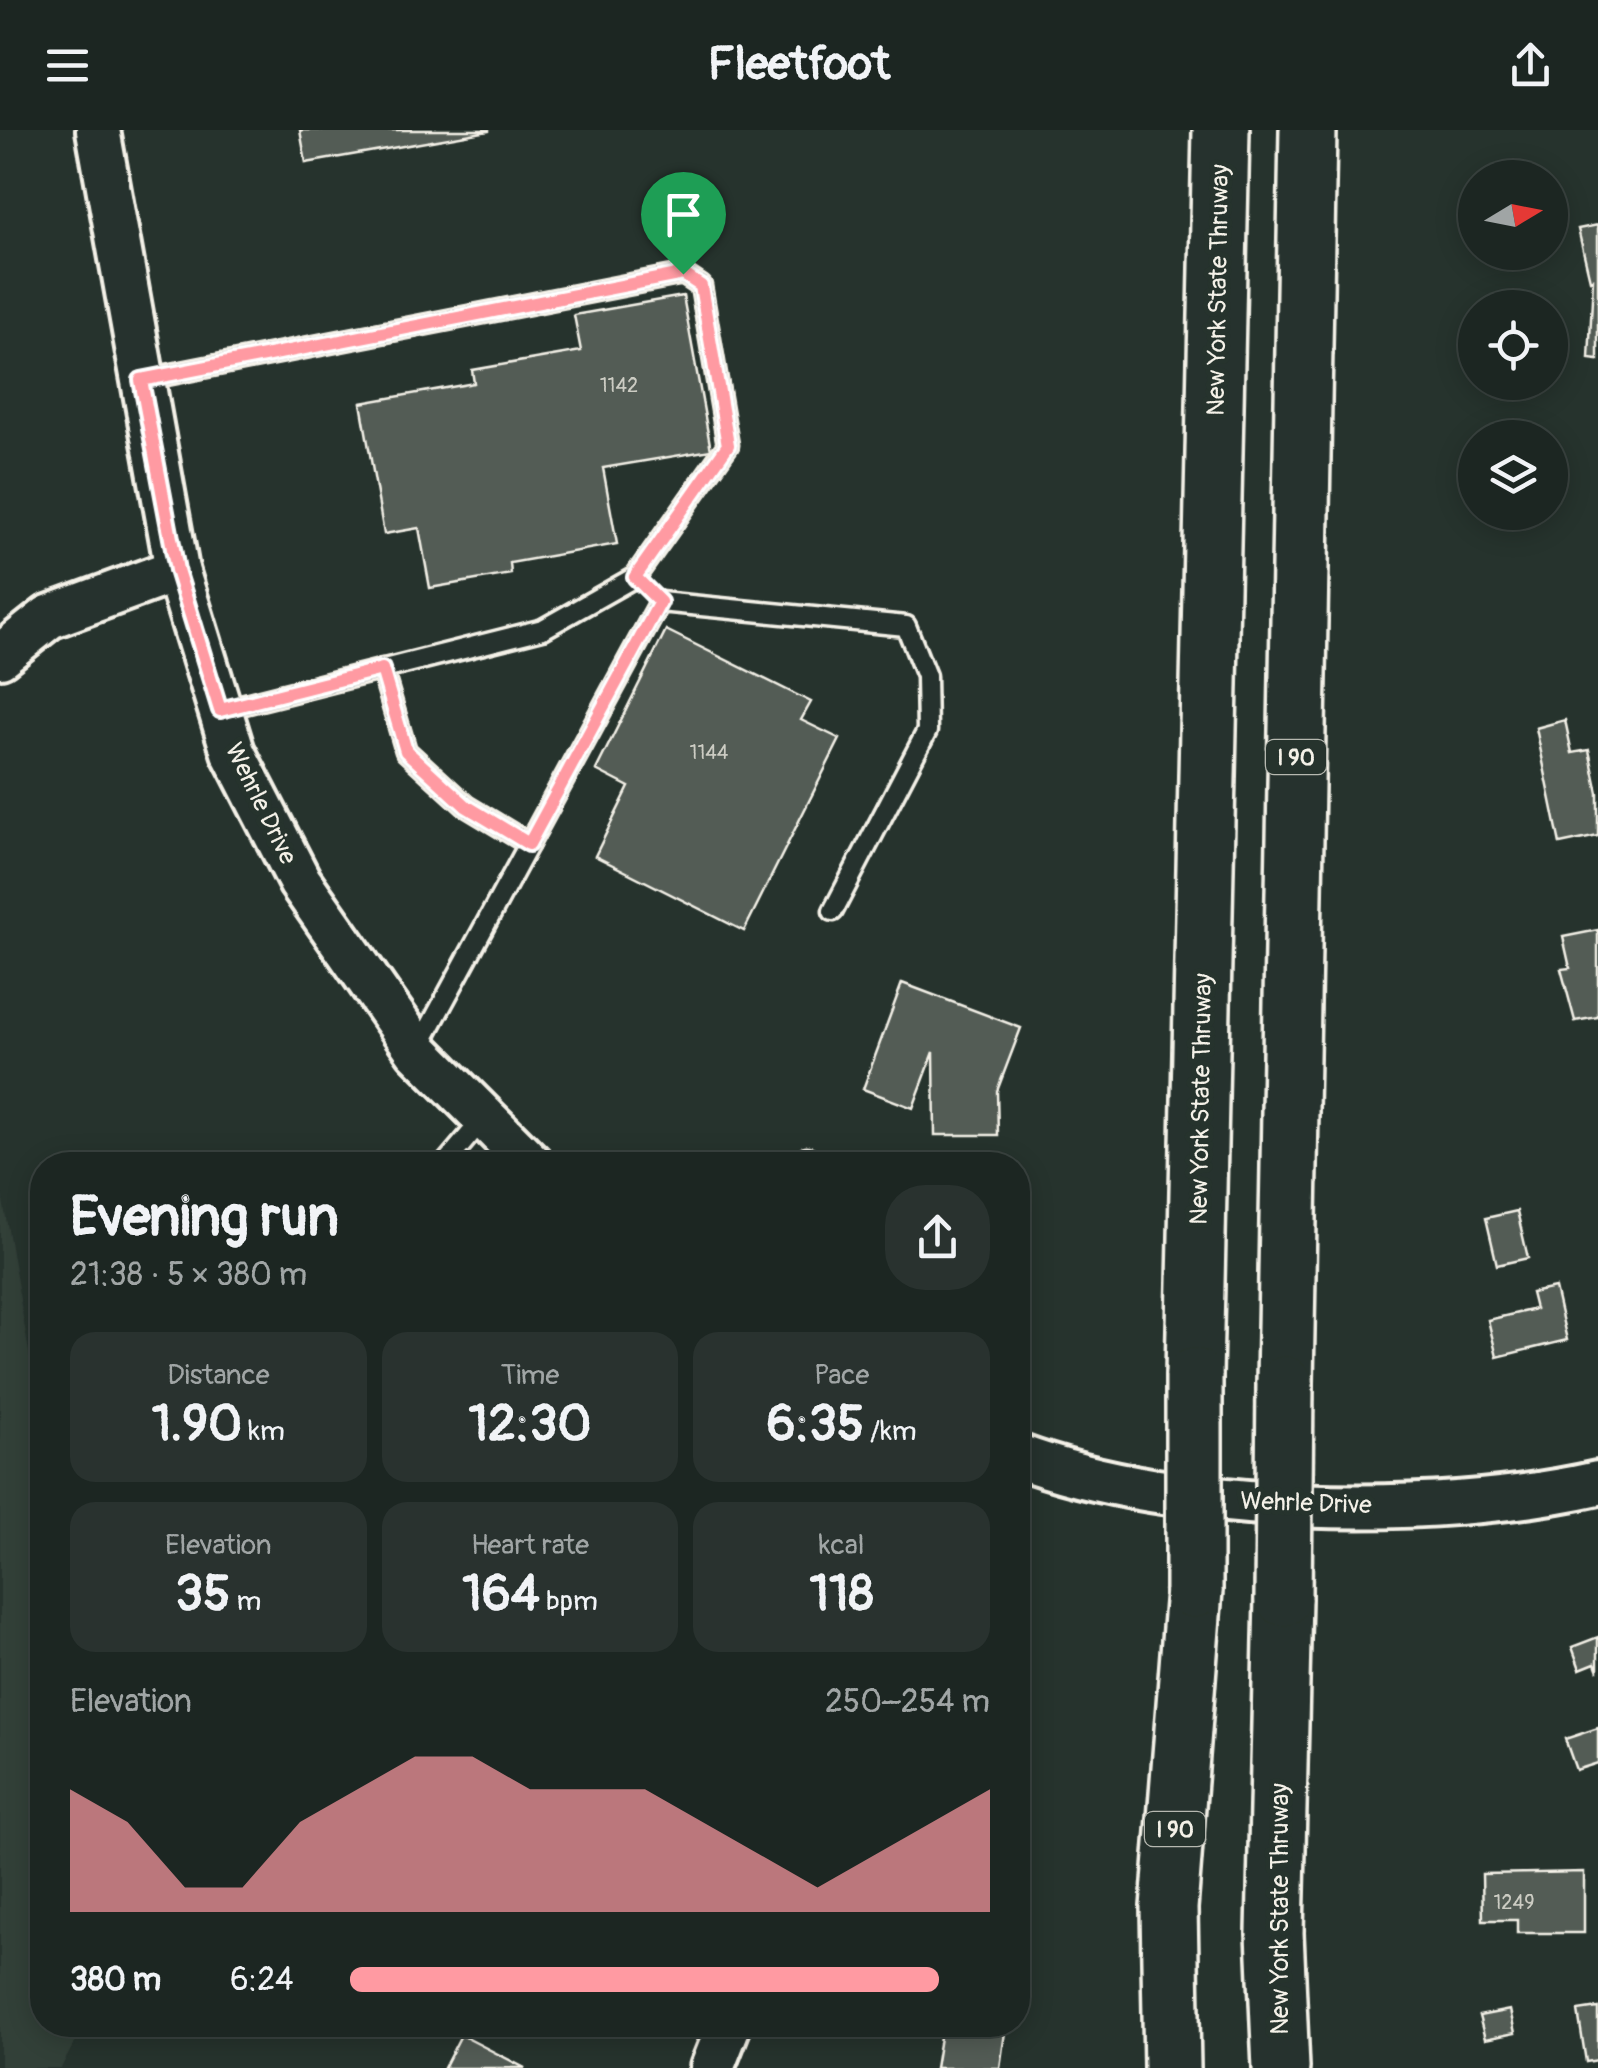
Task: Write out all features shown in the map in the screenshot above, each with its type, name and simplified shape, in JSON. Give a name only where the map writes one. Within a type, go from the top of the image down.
[{"type":"highway","name":"New York State Thruway","points":[[1172,2068],[1169,1908],[1194,1590],[1194,1376],[1220,130]]},
{"type":"highway","name":"New York State Thruway","points":[[1281,2068],[1275,1933],[1308,130]]},
{"type":"street","name":"Wehrle Drive","points":[[98,130],[177,570],[234,752],[300,882],[417,1050],[518,1152]]},
{"type":"street","points":[[0,656],[49,617],[177,570]]},
{"type":"street","name":"Wehrle Drive","points":[[1030,1459],[1174,1492],[1322,1506],[1555,1493],[1598,1484]]},
{"type":"street","points":[[712,2068],[724,2037]]},
{"type":"lane","points":[[141,380],[683,274],[701,286],[728,445],[635,577],[542,629],[220,710]]},
{"type":"lane","points":[[635,577],[660,602],[906,626],[926,676],[926,731],[834,911]]},
{"type":"lane","points":[[417,1050],[660,602]]},
{"type":"lane","points":[[382,669],[406,751],[466,806],[529,844]]},
{"type":"lane","points":[[455,1152],[483,1119]]},
{"type":"shaded area","points":[[0,1183],[30,1358],[30,2037],[78,2037],[61,2068],[0,2068]]},
{"type":"building","points":[[300,130],[489,130],[489,131],[306,163]]},
{"type":"building","points":[[1598,225],[1598,360],[1589,359],[1593,279],[1590,280],[1578,229]]},
{"type":"building","points":[[683,296],[711,450],[603,468],[617,544],[510,563],[511,574],[430,588],[419,528],[384,534],[361,403],[474,383],[472,370],[581,351],[574,315]]},
{"type":"building","points":[[666,630],[811,702],[801,720],[840,739],[744,931],[595,856],[629,787],[596,770]]},
{"type":"building","points":[[1565,720],[1572,753],[1589,750],[1598,793],[1598,836],[1560,844],[1536,728]]},
{"type":"building","points":[[1598,930],[1598,1017],[1575,1021],[1561,969],[1570,968],[1563,937]]},
{"type":"building","points":[[902,983],[1021,1028],[997,1091],[998,1135],[935,1135],[934,1052],[913,1108],[863,1089]]},
{"type":"building","points":[[1517,1211],[1528,1258],[1497,1265],[1486,1218]]},
{"type":"building","points":[[1555,1288],[1567,1340],[1497,1357],[1488,1320],[1535,1309],[1531,1293]]},
{"type":"building","points":[[1598,1637],[1598,1671],[1595,1663],[1580,1669],[1572,1647]]},
{"type":"building","points":[[1598,1728],[1598,1763],[1576,1770],[1565,1739]]},
{"type":"building","points":[[1584,1872],[1584,1933],[1517,1933],[1517,1920],[1483,1920],[1482,1874]]},
{"type":"building","points":[[1598,2008],[1598,2060],[1586,2062],[1578,2011]]},
{"type":"building","points":[[1510,2010],[1515,2033],[1485,2039],[1479,2016]]},
{"type":"building","points":[[460,2037],[465,2037],[525,2068],[444,2068]]},
{"type":"building","points":[[940,2037],[1004,2037],[1000,2068],[935,2068]]},
{"type":"route","points":[[683,274],[701,286],[728,445],[635,577],[660,602],[529,844],[466,806],[406,751],[382,669],[220,710],[177,570],[141,380],[683,274]]}]
